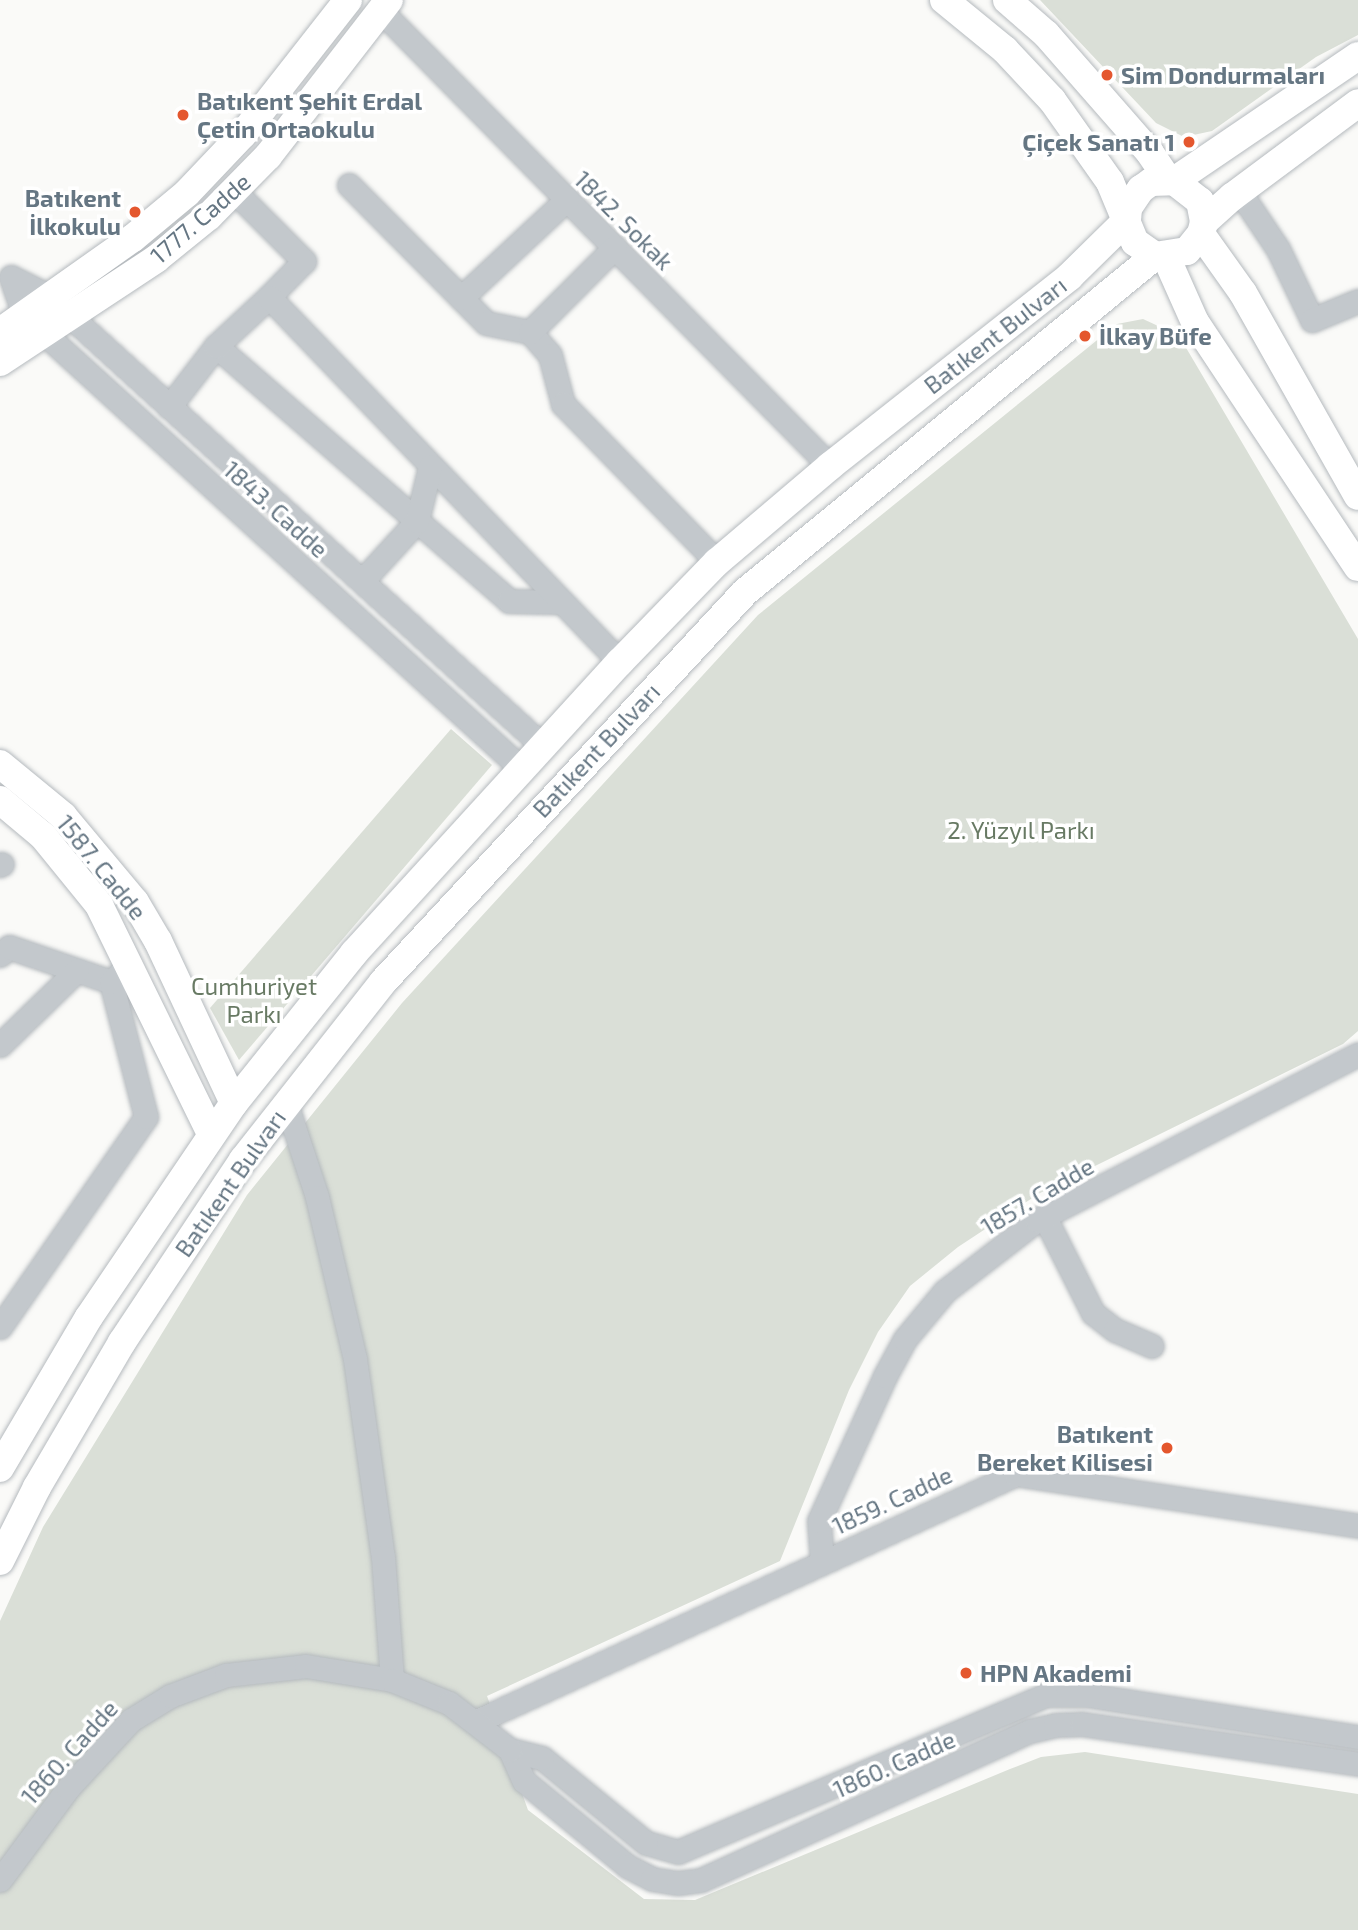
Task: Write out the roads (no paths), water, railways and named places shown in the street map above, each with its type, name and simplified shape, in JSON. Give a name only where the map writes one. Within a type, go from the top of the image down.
[{"type":"main road","name":"1777. Cadde","points":[[0,362],[34,324],[47,295],[141,232],[206,174],[348,0]]},
{"type":"main road","points":[[944,0],[1004,50],[1052,100],[1110,182],[1135,242],[1160,256],[1195,322],[1358,567]]},
{"type":"main road","points":[[1007,0],[1046,34],[1150,153],[1171,181],[1200,201],[1202,228],[1243,293],[1358,496]]},
{"type":"main road","name":"1777. Cadde","points":[[0,331],[70,316],[176,244],[234,192],[385,5]]},
{"type":"main road","name":"Batıkent Bulvarı","points":[[0,1468],[89,1317],[233,1103],[354,953],[620,662],[718,562],[830,466],[1069,277],[1127,220],[1128,208],[1140,189],[1171,181],[1358,56]]},
{"type":"main road","name":"Batıkent Bulvarı","points":[[0,1561],[37,1487],[122,1342],[243,1160],[286,1103],[383,982],[745,592],[1160,256],[1187,251],[1202,228],[1239,191],[1358,103]]},
{"type":"main road","name":"1587. Cadde","points":[[0,764],[63,816],[135,902],[233,1103]]},
{"type":"main road","name":"1587. Cadde","points":[[0,800],[43,836],[87,888],[121,973],[189,1086],[211,1134]]},
{"type":"street","name":"1842. Sokak","points":[[385,5],[567,199],[830,466]]},
{"type":"street","points":[[349,185],[486,323],[530,332],[550,355],[563,404],[718,562]]},
{"type":"street","points":[[1239,191],[1278,249],[1312,320],[1358,301]]},
{"type":"street","points":[[169,407],[216,346],[304,261],[234,192]]},
{"type":"street","points":[[461,298],[567,199]]},
{"type":"street","points":[[530,332],[615,247]]},
{"type":"street","name":"1843. Cadde","points":[[5,272],[47,295],[543,746]]},
{"type":"street","name":"1843. Cadde","points":[[5,272],[34,324],[522,769]]},
{"type":"street","points":[[269,297],[558,602],[620,662]]},
{"type":"street","points":[[216,346],[509,601],[558,602]]},
{"type":"street","points":[[362,581],[417,521],[430,467]]},
{"type":"street","points":[[0,955],[9,947],[77,970],[121,973],[146,1117],[0,1327]]},
{"type":"street","points":[[0,1045],[77,970]]},
{"type":"street","name":"1857. Cadde","points":[[822,1562],[817,1541],[819,1521],[905,1339],[932,1305],[979,1262],[1044,1216],[1358,1054]]},
{"type":"street","points":[[189,1086],[198,1095],[210,1095],[218,1087],[219,1072]]},
{"type":"street","points":[[286,1103],[317,1197],[355,1359],[383,1557],[392,1680]]},
{"type":"street","points":[[1044,1216],[1093,1313],[1115,1330],[1152,1346]]},
{"type":"street","name":"1859. Cadde","points":[[477,1721],[1016,1474],[1358,1526]]},
{"type":"street","name":"1860. Cadde","points":[[0,1880],[43,1819],[111,1738],[131,1720],[170,1696],[226,1675],[256,1670],[306,1667],[392,1680],[449,1703],[477,1721],[510,1750],[524,1782],[627,1866],[652,1878],[678,1883],[701,1880],[1030,1731],[1055,1725],[1082,1724],[1358,1764]]},
{"type":"street","name":"1860. Cadde","points":[[510,1750],[542,1758],[646,1843],[678,1852],[1046,1695],[1088,1695],[1358,1737]]},
{"type":"place","name":"Sim Dondurmaları","points":[[1107,75]]},
{"type":"place","name":"Batıkent Şehit Erdal Çetin Ortaokulu","points":[[183,115]]},
{"type":"place","name":"Çiçek Sanatı 1","points":[[1189,142]]},
{"type":"place","name":"Batıkent İlkokulu","points":[[135,212]]},
{"type":"place","name":"İlkay Büfe","points":[[1085,336]]},
{"type":"place","name":"Batıkent Bereket Kilisesi","points":[[1167,1448]]},
{"type":"place","name":"HPN Akademi","points":[[966,1673]]},
{"type":"park label","name":"2. Yüzyıl Parkı","points":[[1021,830]]},
{"type":"park label","name":"Cumhuriyet Parkı","points":[[254,1000]]}]
